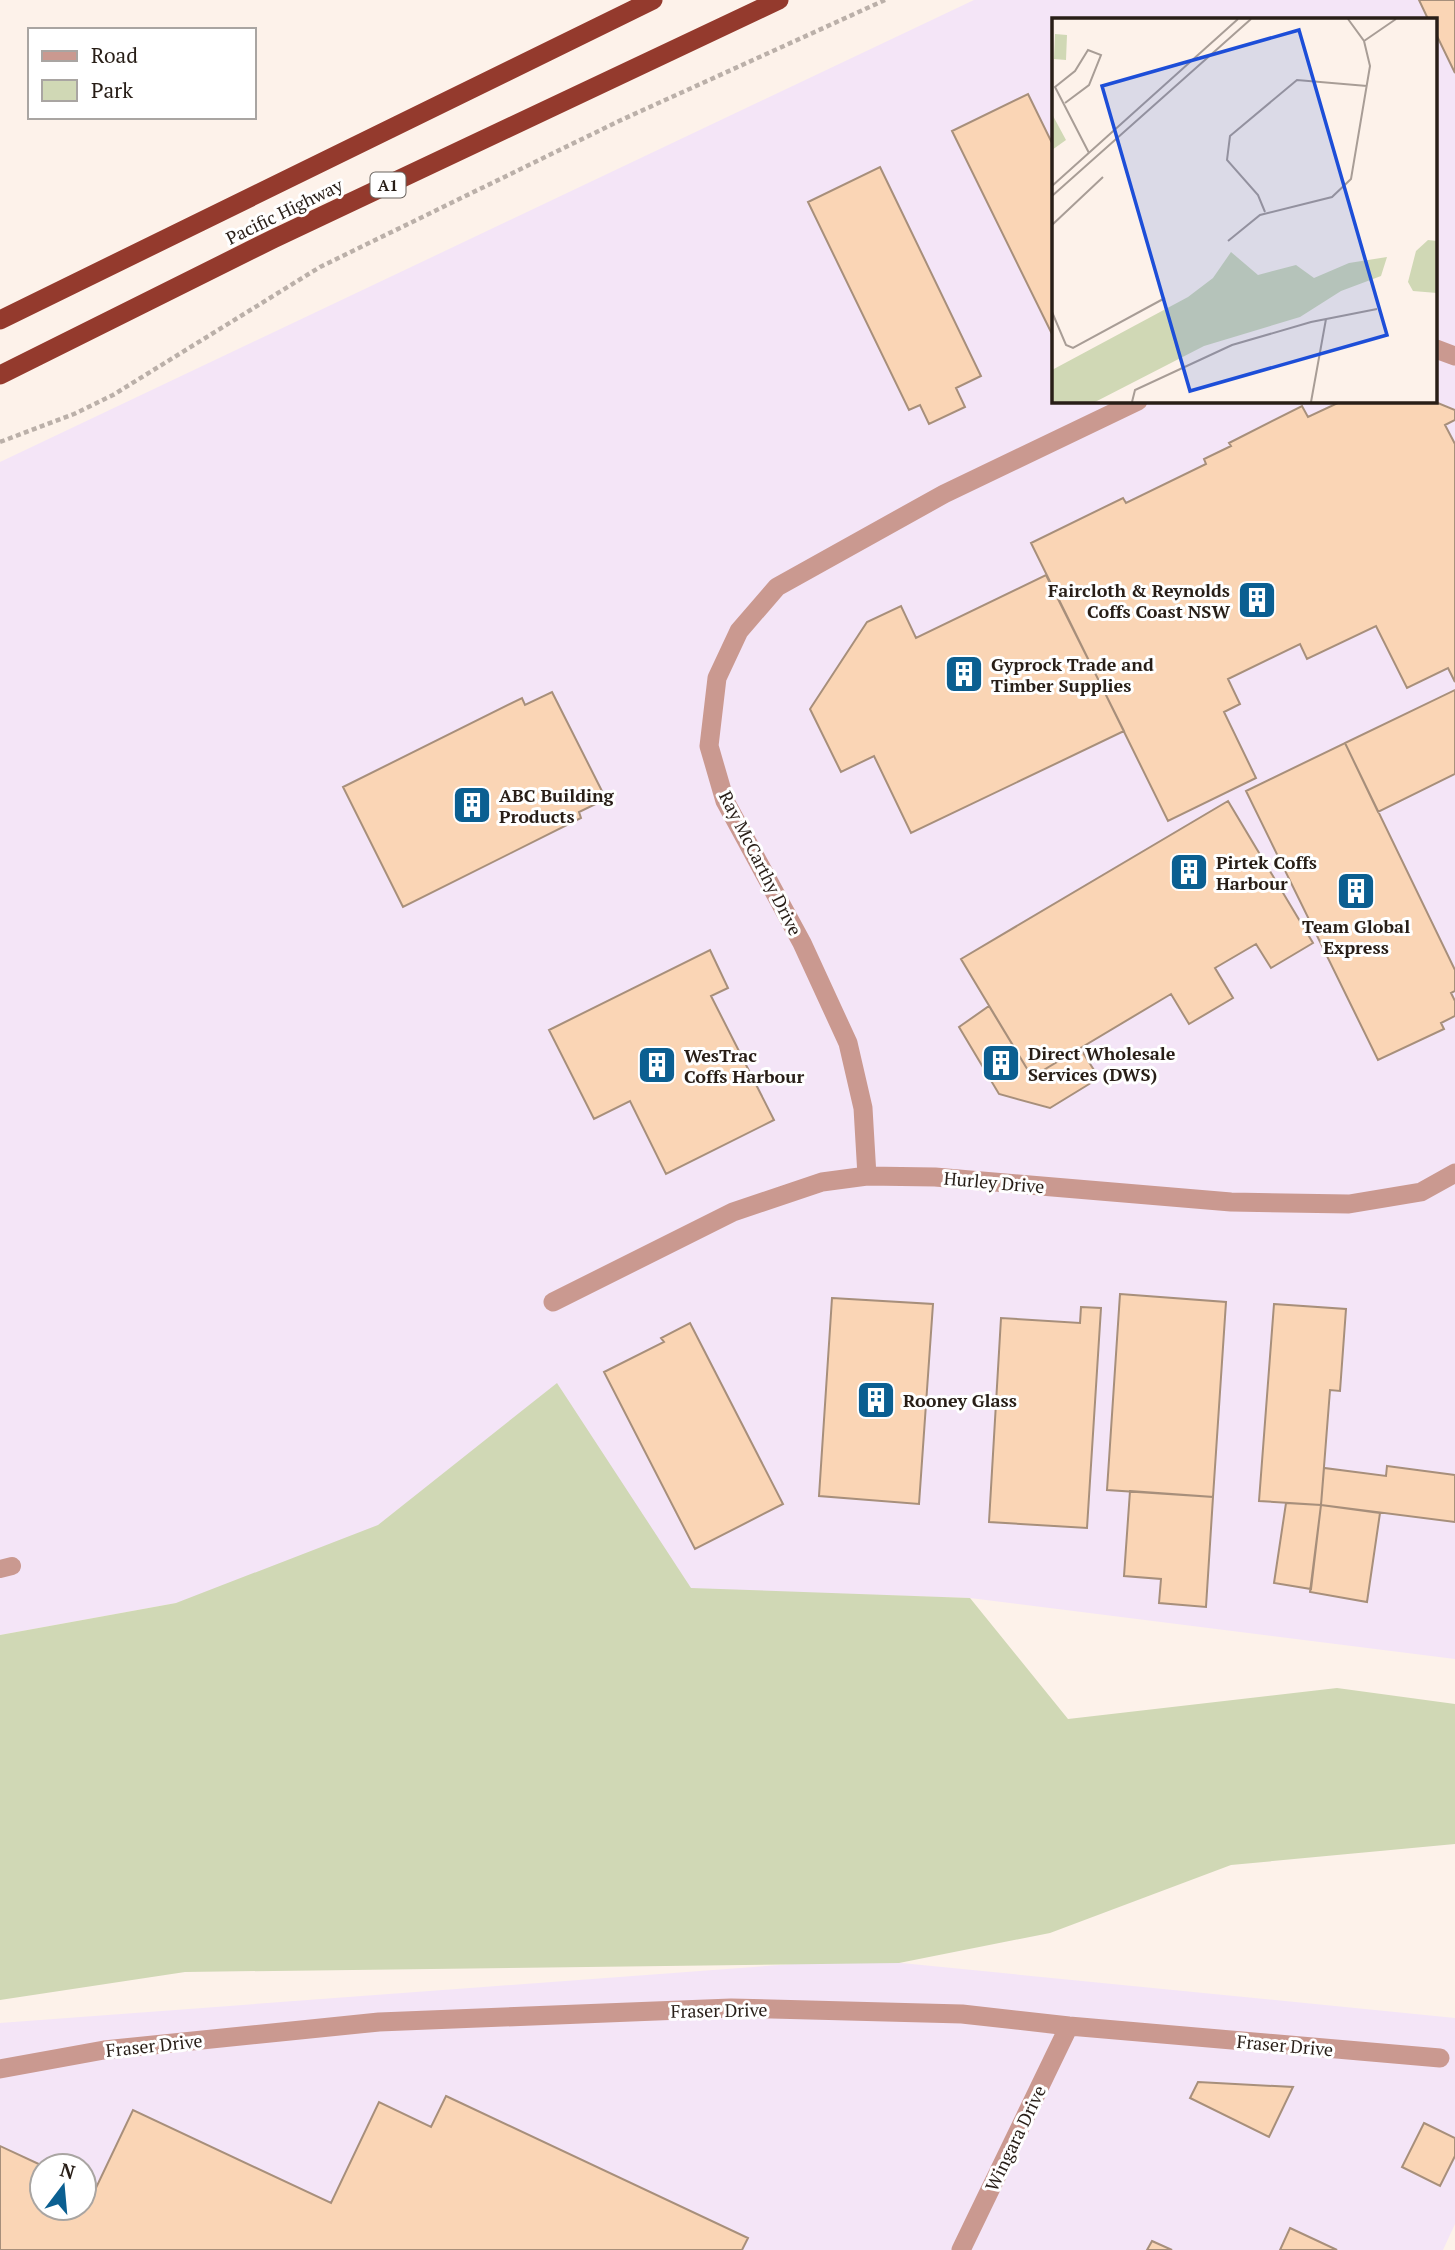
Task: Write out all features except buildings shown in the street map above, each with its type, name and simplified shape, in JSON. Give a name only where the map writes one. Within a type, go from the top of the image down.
[{"type":"highway","name":"Pacific Highway","points":[[0,320],[653,0]]},
{"type":"highway","name":"Pacific Highway","points":[[0,375],[286,233],[779,0]]},
{"type":"street","points":[[1438,350],[1455,356]]},
{"type":"street","name":"Ray McCarthy Drive","points":[[867,1177],[863,1108],[848,1043],[802,943],[725,801],[709,746],[717,678],[739,631],[776,587],[944,494],[1136,402]]},
{"type":"street","name":"Hurley Drive","points":[[553,1301],[733,1212],[822,1182],[867,1177],[935,1177],[1231,1202],[1349,1204],[1421,1192],[1455,1173]]},
{"type":"street","name":"Fraser Drive","points":[[0,2069],[104,2050],[379,2022],[731,2008],[962,2014],[1069,2026],[1440,2058]]},
{"type":"street","name":"Wingara Drive","points":[[961,2250],[1069,2026]]},
{"type":"path","points":[[0,443],[74,414],[113,394],[320,267],[619,121],[885,0]]},
{"type":"shaded area","points":[[974,0],[1455,0],[1455,1659],[970,1598],[530,1585],[176,1603],[0,1635],[0,462]]},
{"type":"shaded area","points":[[861,1959],[1455,2018],[1455,2224],[1443,2250],[0,2250],[0,2023]]},
{"type":"green space","points":[[557,1383],[691,1588],[970,1598],[1068,1719],[1337,1688],[1455,1704],[1455,1844],[1231,1865],[1050,1933],[899,1963],[185,1972],[0,2000],[0,1635],[176,1603],[378,1525]]},
{"type":"place","name":"Faircloth & Reynolds Coffs Coast NSW","points":[[1257,600]]},
{"type":"place","name":"Gyprock Trade and Timber Supplies","points":[[964,674]]},
{"type":"place","name":"ABC Building Products","points":[[472,805]]},
{"type":"place","name":"Pirtek Coffs Harbour","points":[[1189,872]]},
{"type":"place","name":"Team Global Express","points":[[1356,891]]},
{"type":"place","name":"Direct Wholesale Services (DWS)","points":[[1001,1063]]},
{"type":"place","name":"WesTrac Coffs Harbour","points":[[657,1065]]},
{"type":"place","name":"Rooney Glass","points":[[876,1400]]}]
